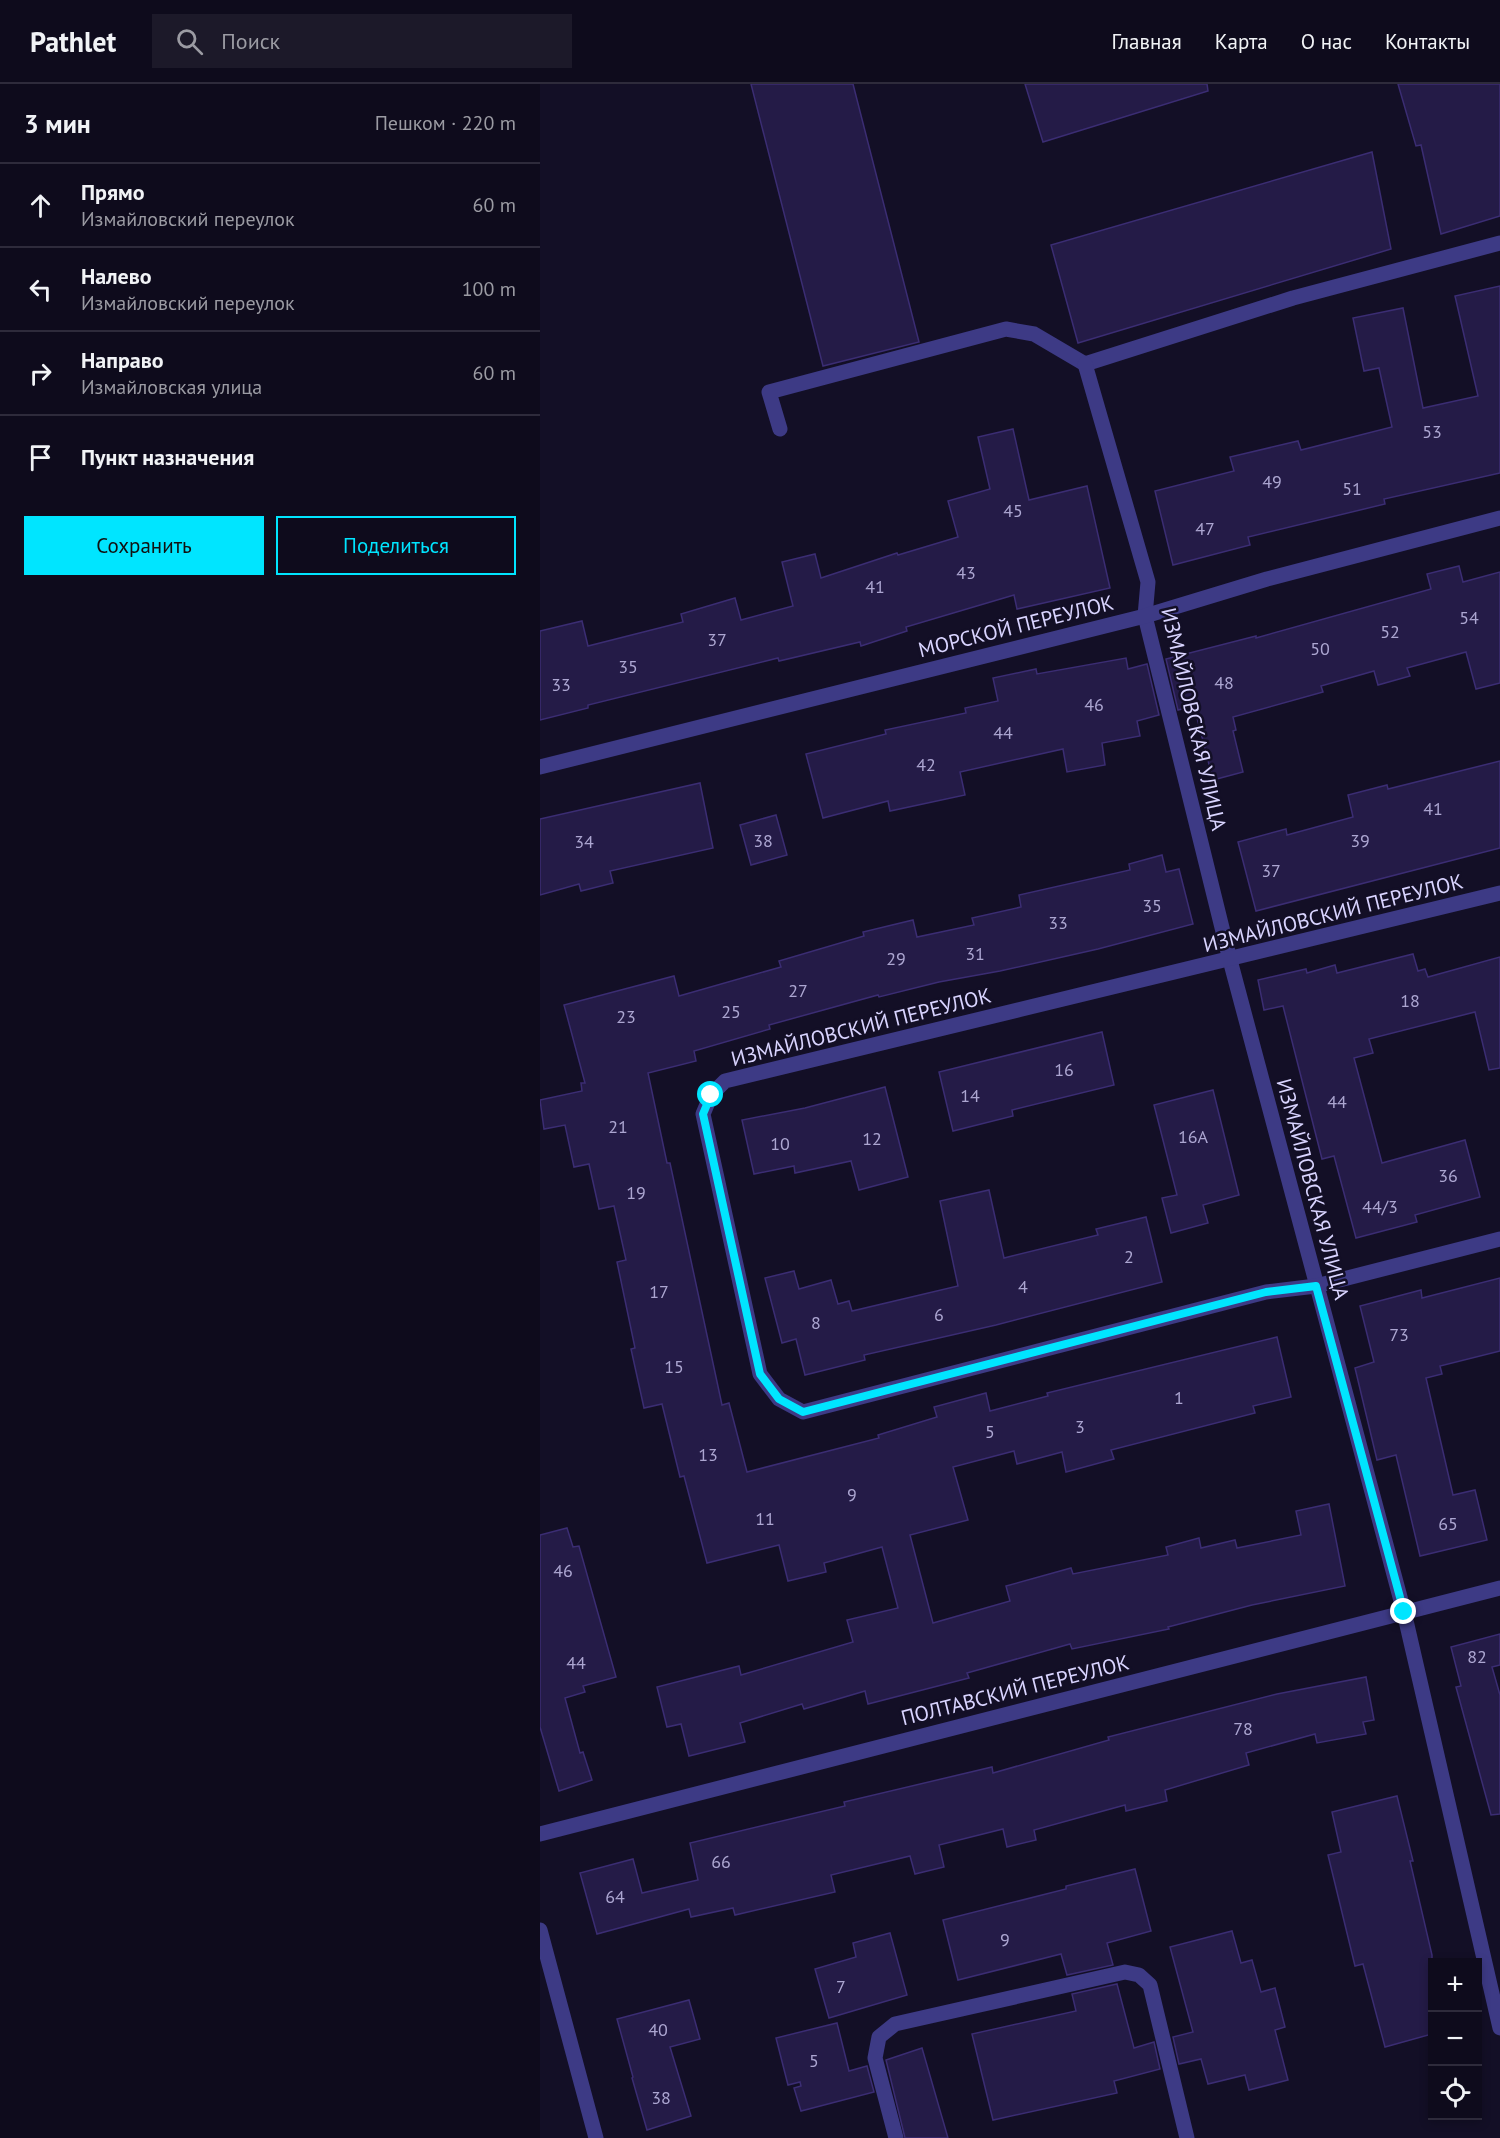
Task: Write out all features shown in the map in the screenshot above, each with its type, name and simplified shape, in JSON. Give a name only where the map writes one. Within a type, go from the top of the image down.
[{"type":"street","points":[[780,429],[769,392],[1005,329],[1034,334],[1085,364],[1293,298],[1500,243]]},
{"type":"street","name":"ИЗМАЙЛОВСКАЯ УЛИЦА","points":[[1085,364],[1148,582],[1145,616],[1230,960],[1404,1612],[1500,2028]]},
{"type":"street","name":"МОРСКОЙ ПЕРЕУЛОК","points":[[540,767],[1145,616],[1267,579],[1500,518]]},
{"type":"street","name":"ИЗМАЙЛОВСКИЙ ПЕРЕУЛОК","points":[[1500,893],[725,1082],[711,1095],[703,1114],[760,1374],[779,1399],[803,1412],[1266,1292],[1316,1286],[1500,1239]]},
{"type":"street","name":"ПОЛТАВСКИЙ ПЕРЕУЛОК","points":[[540,1834],[1500,1587]]},
{"type":"street","points":[[540,1930],[596,2138]]},
{"type":"street","points":[[896,2138],[875,2058],[879,2037],[895,2024],[1125,1972],[1139,1975],[1150,1985],[1187,2138]]},
{"type":"building","points":[[751,84],[853,84],[919,342],[823,366]]},
{"type":"building","points":[[1025,84],[1207,84],[1208,91],[1043,142]]},
{"type":"building","points":[[1398,84],[1500,84],[1500,216],[1441,234],[1421,145],[1416,146]]},
{"type":"building","points":[[1372,152],[1391,249],[1078,343],[1051,245]]},
{"type":"building","points":[[1500,286],[1500,473],[1384,499],[1385,504],[1248,537],[1250,545],[1173,565],[1155,491],[1234,471],[1230,457],[1298,441],[1301,450],[1392,427],[1379,368],[1364,371],[1353,318],[1403,308],[1423,408],[1478,396],[1455,296]]},
{"type":"building","points":[[1013,429],[1029,500],[1087,486],[1110,588],[1017,609],[1014,595],[906,627],[907,631],[861,646],[860,642],[779,661],[778,658],[588,705],[588,708],[540,720],[540,631],[582,621],[588,646],[683,622],[681,614],[735,598],[741,620],[793,606],[782,562],[815,554],[821,578],[897,553],[898,555],[958,537],[948,501],[990,489],[978,437]]},
{"type":"building","points":[[1459,566],[1463,582],[1500,572],[1500,683],[1476,689],[1466,652],[1407,668],[1410,676],[1378,685],[1374,671],[1321,686],[1323,692],[1233,717],[1236,730],[1233,731],[1243,772],[1213,780],[1194,706],[1178,710],[1166,659],[1256,636],[1256,638],[1431,589],[1427,574]]},
{"type":"building","points":[[1126,658],[1128,669],[1147,664],[1159,715],[1137,721],[1140,736],[1102,743],[1105,765],[1067,772],[1063,749],[960,772],[965,795],[890,811],[888,801],[823,818],[806,754],[886,734],[885,730],[966,713],[965,708],[998,701],[993,678],[1036,669],[1037,674]]},
{"type":"building","points":[[1500,761],[1500,848],[1256,911],[1238,842],[1286,829],[1287,835],[1353,817],[1348,795],[1387,785],[1388,789]]},
{"type":"building","points":[[700,783],[713,848],[610,871],[613,883],[581,891],[579,884],[540,895],[540,819]]},
{"type":"building","points":[[776,815],[787,855],[751,865],[740,825]]},
{"type":"building","points":[[1162,855],[1166,872],[1179,869],[1193,924],[1098,949],[939,982],[879,997],[878,995],[769,1025],[770,1029],[694,1051],[696,1061],[648,1073],[667,1163],[670,1163],[722,1405],[729,1403],[747,1472],[879,1438],[878,1435],[937,1417],[934,1407],[986,1393],[990,1411],[1048,1396],[1047,1393],[1277,1337],[1291,1397],[1253,1406],[1255,1413],[1111,1450],[1114,1459],[1066,1472],[1062,1452],[1017,1464],[1014,1451],[953,1467],[968,1520],[910,1535],[933,1623],[1010,1601],[1006,1586],[1071,1568],[1073,1574],[1168,1555],[1166,1547],[1199,1538],[1201,1548],[1235,1540],[1237,1548],[1301,1535],[1296,1511],[1329,1504],[1345,1586],[1252,1605],[1168,1627],[1169,1629],[1072,1649],[1070,1644],[967,1673],[969,1678],[868,1704],[865,1691],[804,1709],[802,1704],[740,1723],[745,1742],[689,1756],[681,1724],[667,1727],[657,1687],[739,1666],[741,1675],[853,1642],[847,1620],[898,1608],[882,1547],[824,1563],[826,1572],[788,1581],[779,1545],[707,1563],[684,1476],[680,1477],[662,1404],[644,1408],[631,1349],[635,1348],[617,1262],[626,1260],[614,1206],[599,1209],[589,1164],[574,1167],[565,1125],[544,1129],[540,1100],[582,1091],[581,1083],[585,1083],[564,1005],[674,976],[679,996],[781,967],[779,961],[864,936],[863,932],[913,920],[917,937],[974,925],[972,918],[1021,907],[1019,895],[1130,870],[1129,864]]},
{"type":"building","points":[[1413,954],[1418,971],[1425,969],[1428,977],[1500,957],[1500,1068],[1489,1070],[1475,1012],[1369,1039],[1373,1053],[1354,1058],[1382,1163],[1465,1140],[1480,1197],[1415,1215],[1417,1222],[1356,1238],[1334,1156],[1322,1159],[1283,1006],[1264,1010],[1258,980],[1306,969],[1307,973],[1335,965],[1337,973]]},
{"type":"building","points":[[1102,1032],[1114,1085],[1012,1110],[1013,1116],[953,1131],[939,1072]]},
{"type":"building","points":[[885,1087],[908,1177],[859,1190],[851,1161],[795,1173],[794,1166],[754,1174],[742,1120],[805,1108]]},
{"type":"building","points":[[1213,1090],[1239,1195],[1203,1205],[1208,1223],[1171,1233],[1162,1198],[1177,1195],[1154,1105]]},
{"type":"building","points":[[989,1190],[1004,1258],[1098,1235],[1096,1229],[1146,1217],[1162,1282],[996,1325],[864,1355],[865,1360],[805,1375],[796,1339],[782,1343],[765,1278],[794,1271],[799,1289],[831,1280],[838,1304],[849,1301],[852,1311],[958,1286],[940,1201]]},
{"type":"building","points":[[1500,1278],[1500,1351],[1440,1366],[1442,1374],[1426,1378],[1453,1495],[1475,1490],[1487,1540],[1420,1556],[1396,1455],[1377,1460],[1355,1368],[1374,1362],[1360,1306],[1421,1290],[1422,1298]]},
{"type":"building","points":[[567,1528],[573,1547],[579,1546],[616,1677],[583,1686],[585,1692],[565,1698],[580,1753],[583,1752],[592,1780],[559,1791],[540,1727],[540,1535]]},
{"type":"building","points":[[1500,1634],[1500,1665],[1492,1667],[1500,1695],[1500,1814],[1491,1815],[1456,1687],[1461,1686],[1451,1647]]},
{"type":"building","points":[[1366,1677],[1374,1720],[1363,1722],[1366,1734],[1317,1743],[1315,1734],[1246,1753],[1249,1765],[1165,1790],[1167,1801],[1126,1811],[1125,1805],[1034,1830],[1036,1840],[1007,1847],[1003,1829],[939,1845],[944,1867],[915,1874],[910,1856],[831,1875],[835,1892],[735,1915],[733,1908],[691,1917],[689,1909],[597,1934],[580,1873],[633,1859],[642,1893],[698,1880],[690,1843],[845,1806],[844,1802],[992,1767],[993,1773],[1109,1740],[1108,1737],[1277,1694]]},
{"type":"building","points":[[1397,1796],[1432,1955],[1432,1958],[1428,1958],[1428,2035],[1385,2047],[1363,1964],[1355,1966],[1328,1855],[1341,1852],[1332,1812]]},
{"type":"building","points":[[1135,1869],[1151,1931],[1107,1943],[1113,1965],[1067,1975],[1061,1954],[958,1980],[943,1920]]},
{"type":"building","points":[[1232,1931],[1241,1963],[1252,1960],[1261,1992],[1275,1988],[1285,2027],[1275,2030],[1288,2080],[1249,2090],[1245,2075],[1208,2084],[1201,2059],[1179,2064],[1173,2037],[1193,2032],[1170,1947]]},
{"type":"building","points":[[890,1933],[907,1995],[829,2018],[815,1969],[856,1957],[853,1943]]},
{"type":"building","points":[[1117,1984],[1134,2048],[1154,2042],[1160,2069],[1114,2081],[1117,2093],[993,2120],[972,2034],[1076,2011],[1072,1994]]},
{"type":"building","points":[[689,2000],[700,2039],[670,2047],[691,2116],[647,2130],[617,2019]]},
{"type":"building","points":[[837,2023],[849,2071],[867,2066],[874,2092],[801,2111],[794,2088],[801,2086],[800,2082],[788,2085],[776,2038]]},
{"type":"building","points":[[922,2048],[948,2138],[905,2138],[886,2060]]},
{"type":"route","points":[[711,1095],[703,1114],[760,1374],[779,1399],[803,1412],[1266,1292],[1316,1286],[1404,1612]]}]
